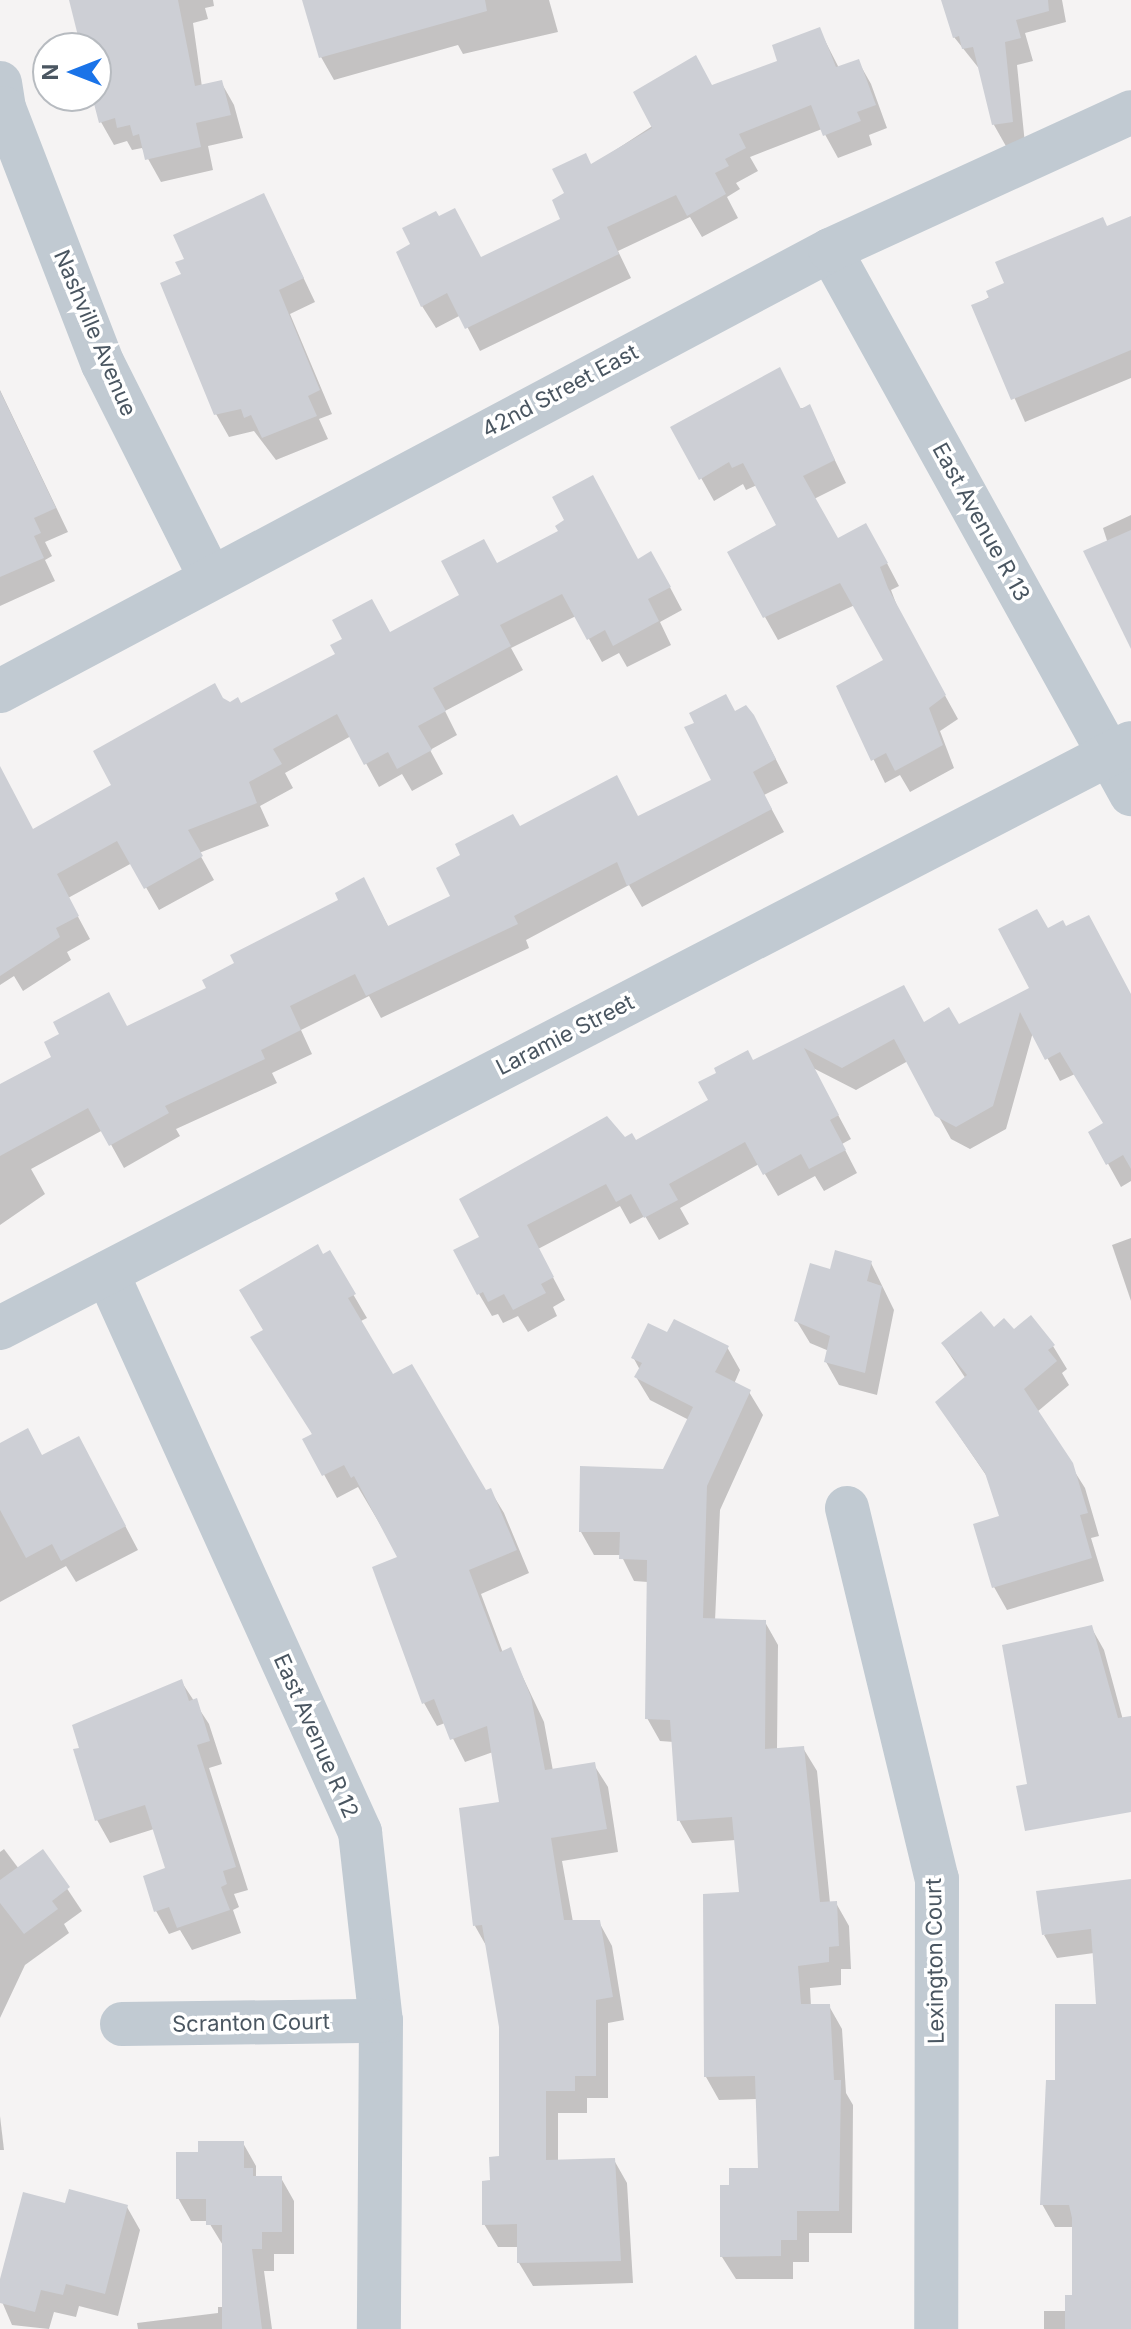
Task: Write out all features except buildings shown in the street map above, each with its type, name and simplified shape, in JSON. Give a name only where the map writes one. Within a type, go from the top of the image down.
[{"type":"street","name":"Nashville Avenue","points":[[0,83],[4,108],[103,364],[209,575]]},
{"type":"street","name":"42nd Street East","points":[[0,691],[209,575],[830,250],[1131,112]]},
{"type":"street","name":"East Avenue R 13","points":[[830,250],[1120,748],[1131,794]]},
{"type":"street","name":"Laramie Street","points":[[0,1328],[1120,748]]},
{"type":"street","name":"East Avenue R 12","points":[[107,1273],[360,1832],[381,2021],[379,2329]]},
{"type":"street","name":"Lexington Court","points":[[847,1508],[937,1879],[936,2329]]},
{"type":"street","name":"Scranton Court","points":[[122,2024],[381,2021]]}]
